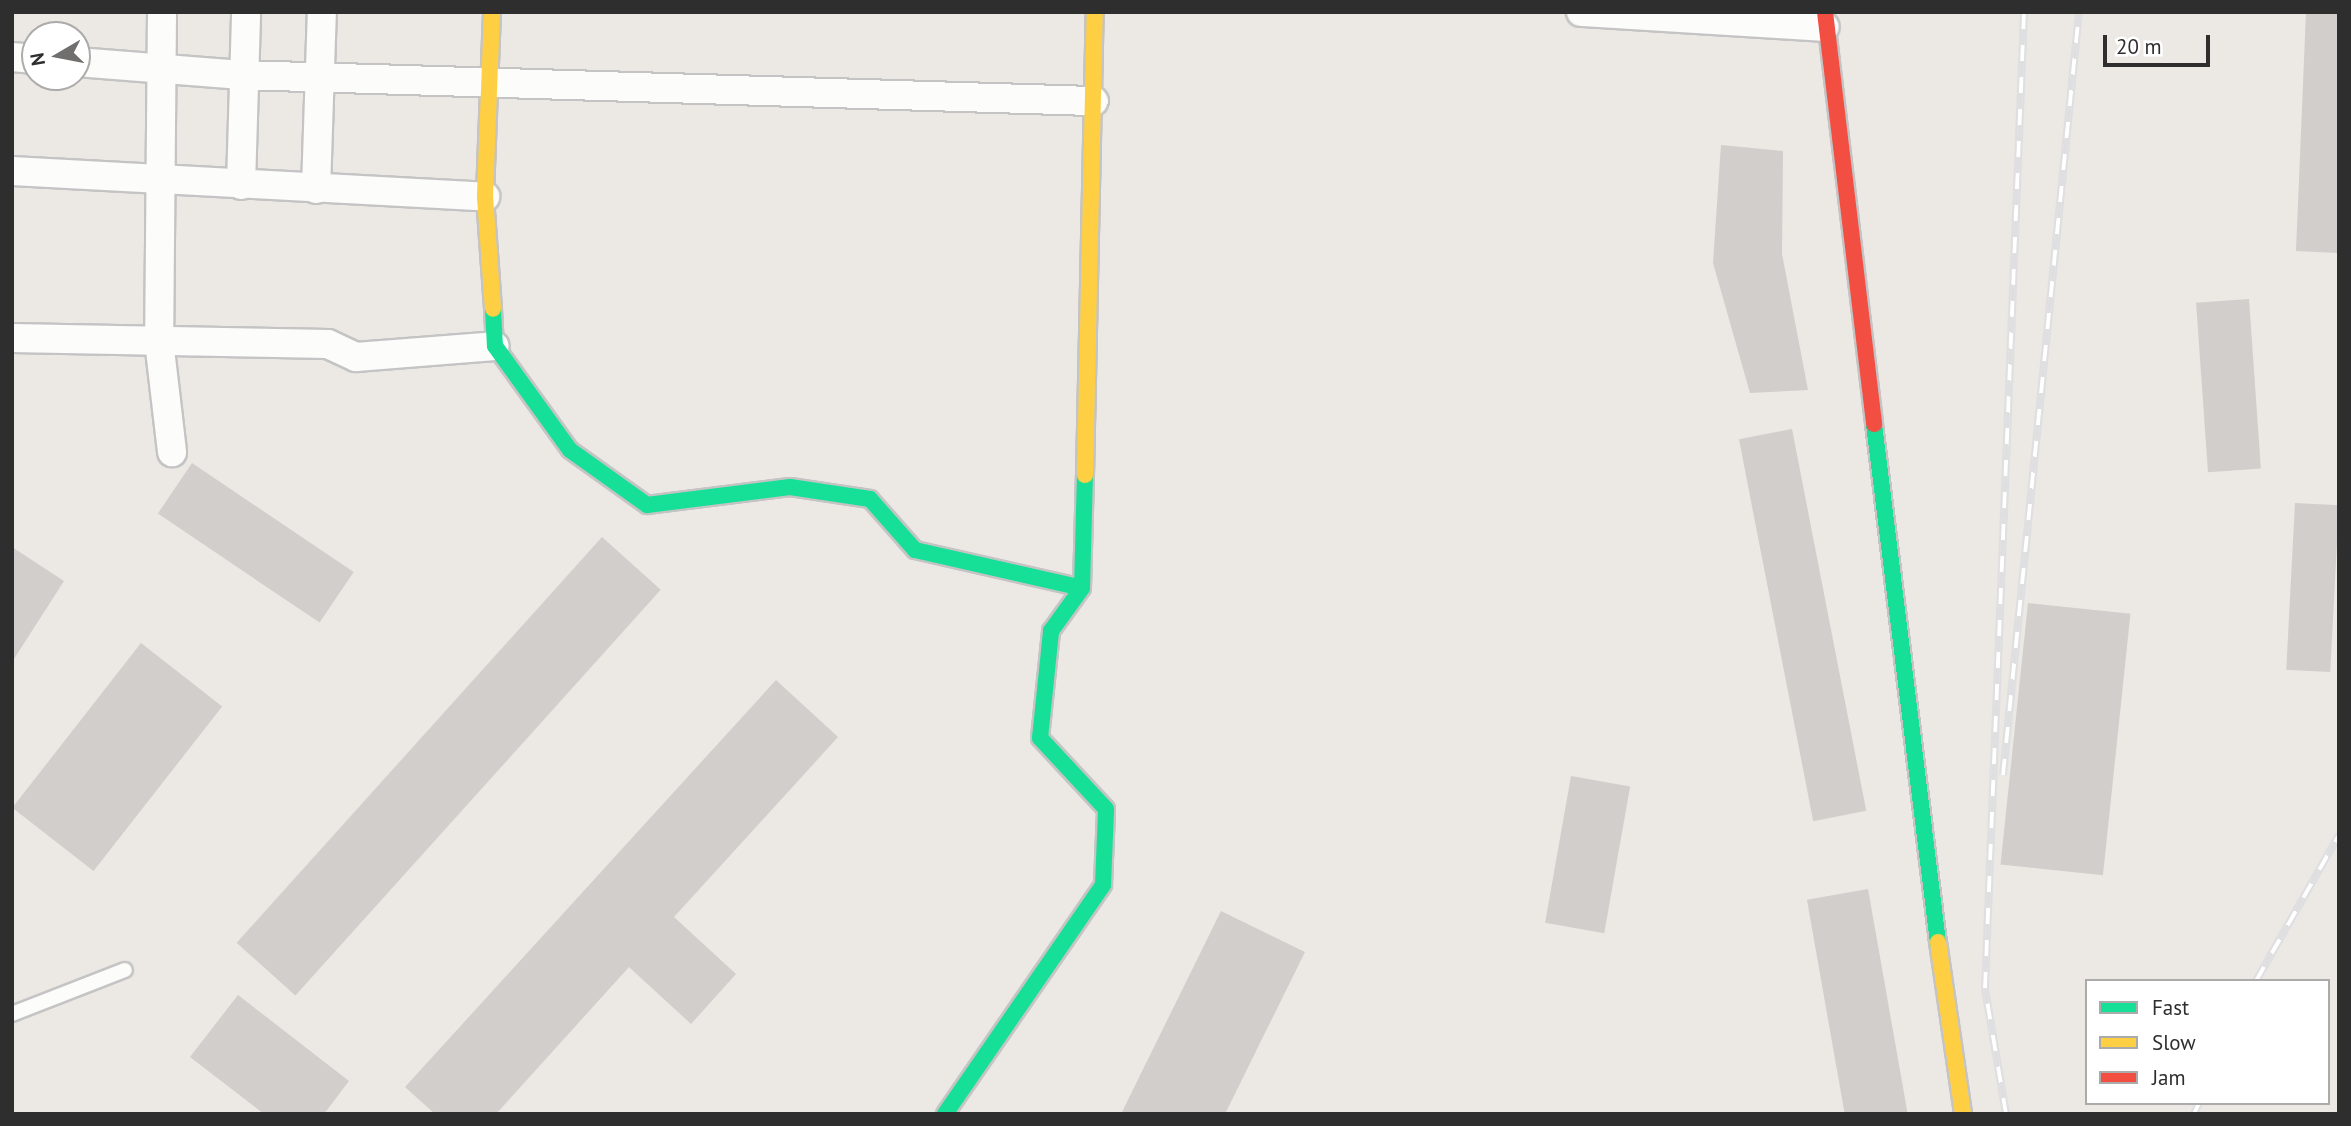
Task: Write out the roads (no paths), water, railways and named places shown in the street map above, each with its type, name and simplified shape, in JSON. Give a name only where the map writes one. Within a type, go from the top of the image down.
[{"type":"street","points":[[162,12],[156,180],[159,341],[172,452]]},
{"type":"street","points":[[241,185],[241,75],[246,12]]},
{"type":"street","points":[[316,189],[322,12]]},
{"type":"street","points":[[492,12],[485,197],[495,346],[570,450],[647,505],[790,487],[870,499],[915,550],[1082,588]]},
{"type":"street","points":[[945,1114],[1103,885],[1106,809],[1040,738],[1051,631],[1082,588],[1095,12]]},
{"type":"street","points":[[1581,12],[1825,20],[1963,1114]]},
{"type":"street","points":[[91,63],[241,75],[491,78],[1094,101]]},
{"type":"street","points":[[12,171],[485,197]]},
{"type":"street","points":[[12,338],[328,344],[356,357],[495,346]]},
{"type":"lane","points":[[12,1014],[125,971]]},
{"type":"railway","points":[[2006,1114],[1985,988],[2024,12]]},
{"type":"railway","points":[[2003,775],[2079,12]]},
{"type":"railway","points":[[2257,979],[2339,835]]},
{"type":"railway","points":[[2194,1114],[2198,1105]]}]
